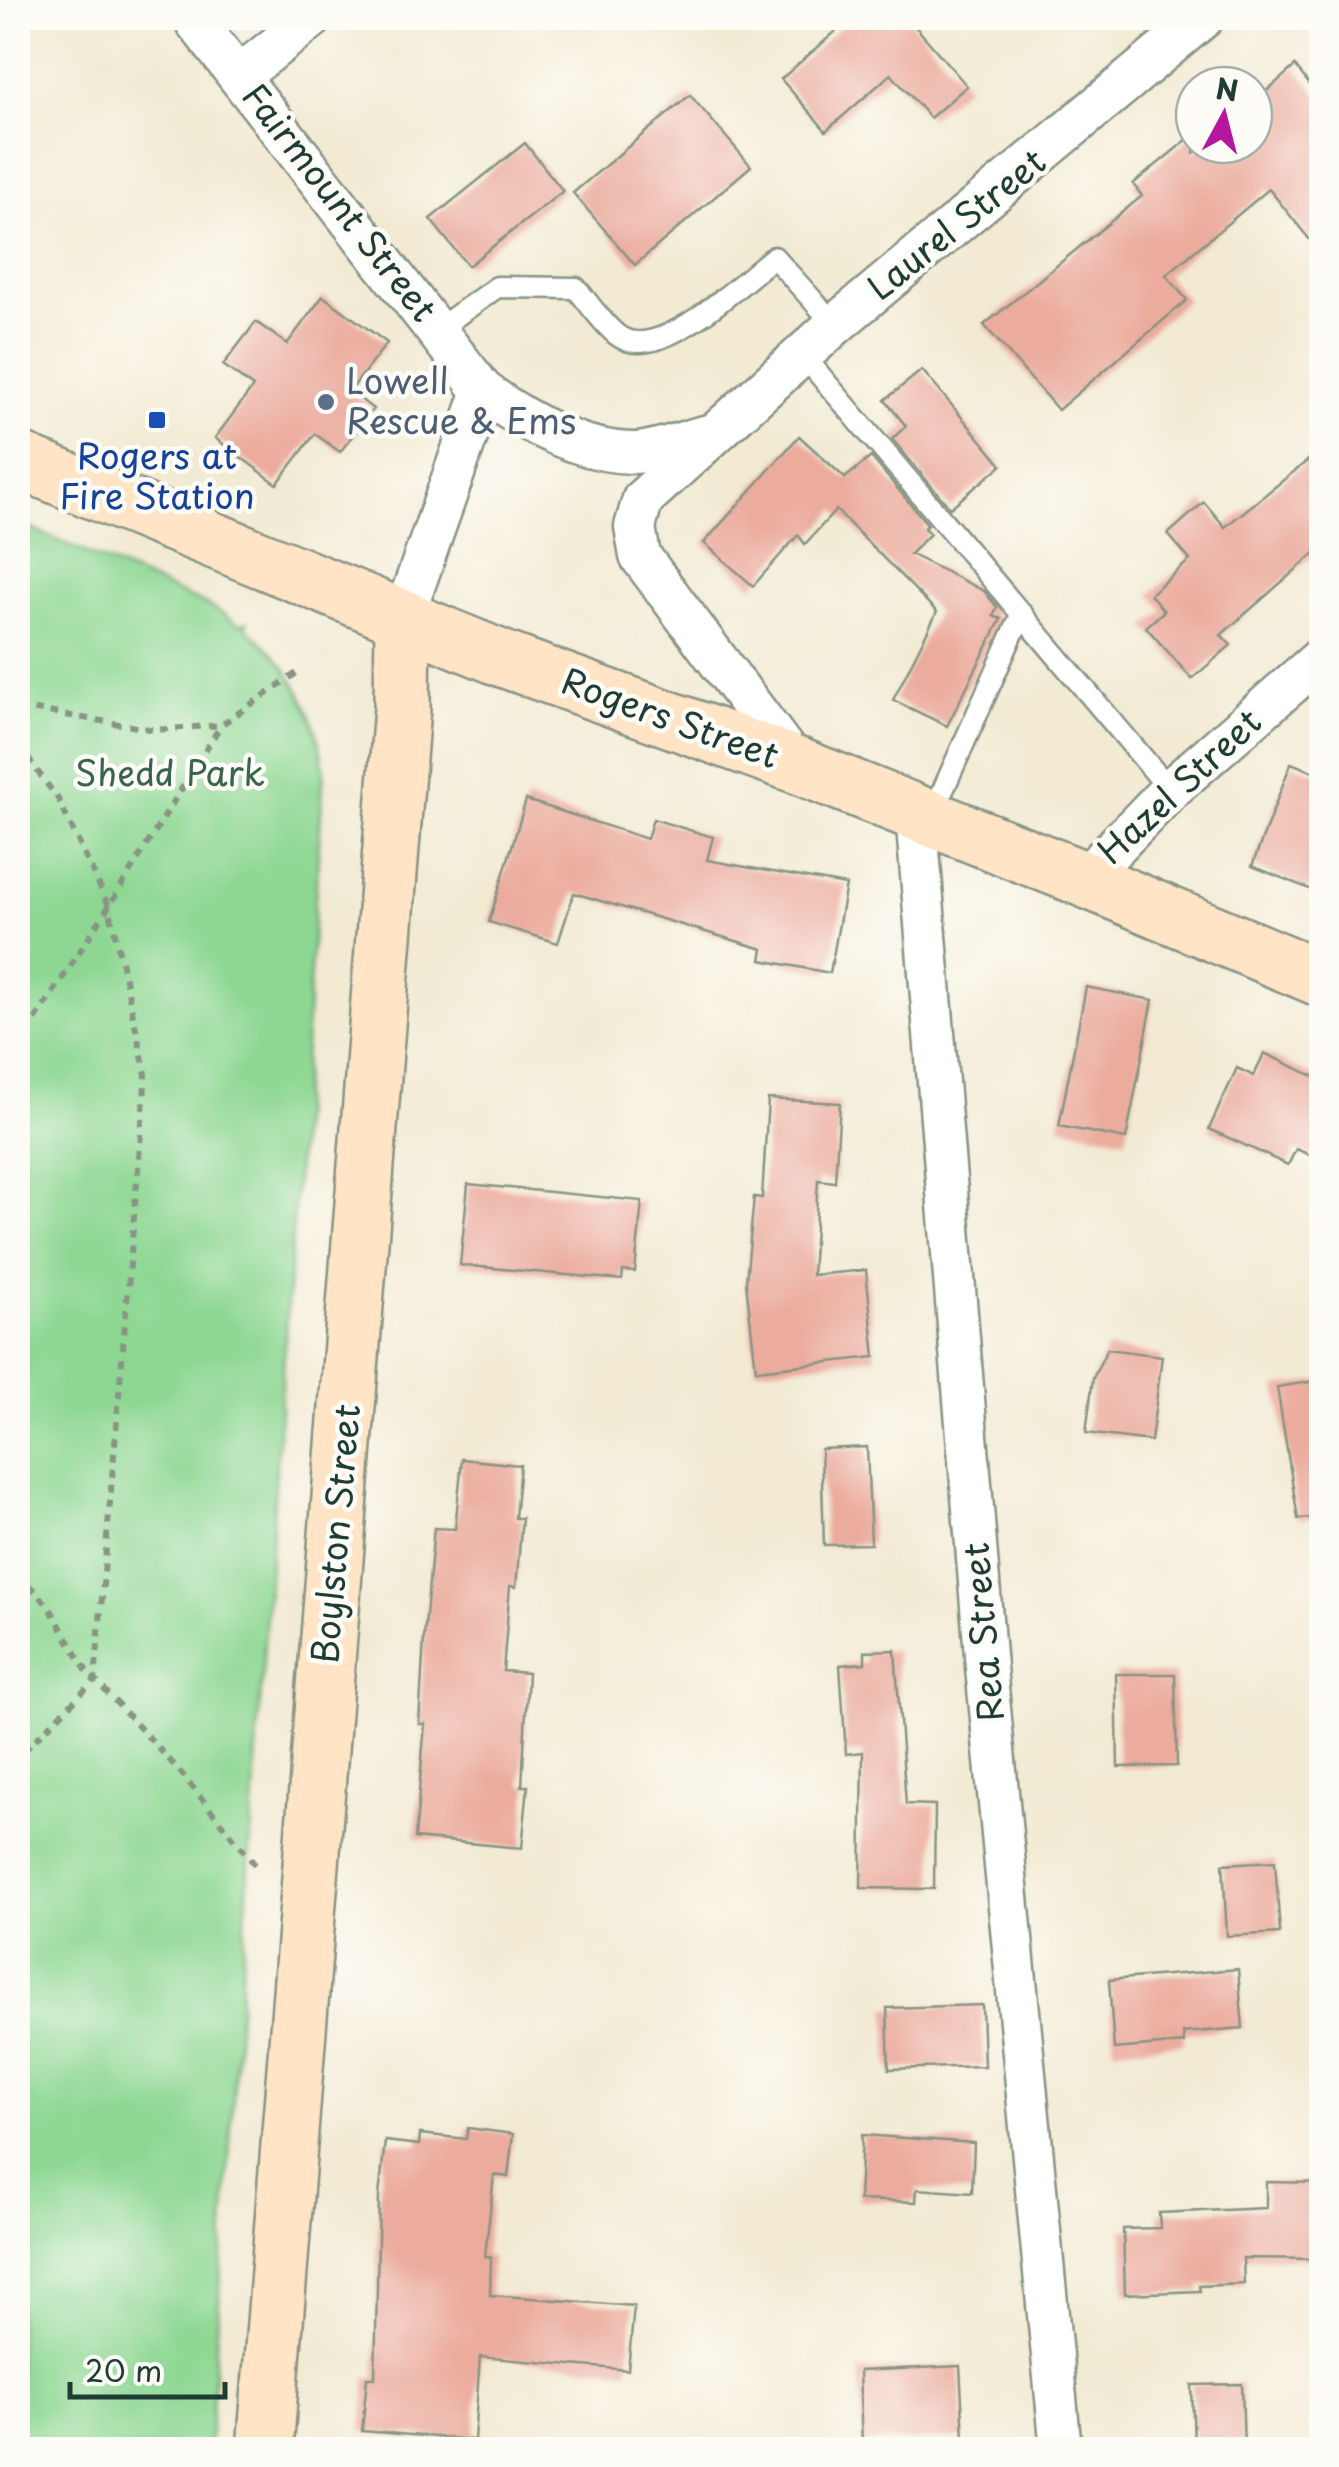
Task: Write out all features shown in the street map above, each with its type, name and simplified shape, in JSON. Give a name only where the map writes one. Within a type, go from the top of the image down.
[{"type":"main road","name":"Rogers Street","points":[[18,460],[403,618],[1084,878],[1322,979]]},
{"type":"main road","name":"Boylston Street","points":[[265,2450],[402,708],[403,618]]},
{"type":"street","name":"Fairmount Street","points":[[193,18],[438,329],[482,391]]},
{"type":"street","points":[[239,76],[312,18]]},
{"type":"street","name":"Laurel Street","points":[[796,765],[640,556],[636,527],[643,499],[835,325],[1204,18]]},
{"type":"street","points":[[403,618],[482,391]]},
{"type":"street","name":"Laurel Street","points":[[482,391],[526,422],[565,438],[633,453],[712,434]]},
{"type":"street","name":"Hazel Street","points":[[1084,878],[1170,790],[1322,657]]},
{"type":"street","name":"Rea Street","points":[[923,817],[986,1667],[1061,2450]]},
{"type":"lane","points":[[438,329],[497,287],[576,288],[618,336],[636,344],[659,341],[682,329],[774,257],[835,325]]},
{"type":"lane","points":[[802,354],[1170,790]]},
{"type":"lane","points":[[923,817],[972,724],[1022,613]]},
{"type":"path","points":[[18,1047],[221,724],[301,670]]},
{"type":"path","points":[[18,707],[155,730],[221,724]]},
{"type":"path","points":[[18,745],[58,799],[109,906],[146,1074],[96,1680],[18,1757]]},
{"type":"path","points":[[18,1574],[48,1605],[96,1680],[177,1768],[268,1879]]},
{"type":"green space","name":"Shedd Park","points":[[18,523],[212,607],[240,625],[247,622],[247,629],[276,658],[299,691],[315,728],[324,769],[209,2449],[18,2449]]},
{"type":"building","points":[[851,18],[908,18],[967,86],[930,118],[891,74],[826,131],[781,79]]},
{"type":"building","points":[[1295,66],[1322,100],[1322,255],[1269,189],[1166,275],[1187,300],[1058,410],[984,325],[1142,196],[1133,184],[1174,150],[1174,165],[1274,165],[1274,84]]},
{"type":"building","points":[[690,95],[751,166],[635,265],[573,193]]},
{"type":"building","points":[[525,143],[563,191],[468,266],[430,219]]},
{"type":"building","points":[[323,296],[387,343],[350,391],[373,409],[340,452],[315,434],[277,484],[215,438],[253,387],[223,365],[256,322],[287,344]]},
{"type":"building","points":[[922,370],[1002,465],[950,508],[892,439],[906,426],[885,400]]},
{"type":"building","points":[[799,436],[845,478],[871,457],[928,525],[924,528],[930,534],[910,554],[984,591],[997,607],[993,616],[1001,619],[947,726],[893,700],[937,612],[836,510],[805,544],[798,535],[753,586],[704,543]]},
{"type":"building","points":[[1322,449],[1322,547],[1221,635],[1231,645],[1192,679],[1146,627],[1164,611],[1150,594],[1190,560],[1168,534],[1204,502],[1225,527]]},
{"type":"building","points":[[1291,763],[1322,775],[1322,894],[1252,866]]},
{"type":"building","points":[[526,800],[647,839],[653,819],[713,837],[707,860],[846,885],[830,973],[761,960],[763,949],[574,893],[558,943],[489,922]]},
{"type":"building","points":[[1086,987],[1153,1000],[1126,1139],[1059,1126]]},
{"type":"building","points":[[1264,1053],[1322,1080],[1322,1160],[1296,1149],[1288,1165],[1209,1129],[1237,1068],[1254,1076]]},
{"type":"building","points":[[768,1099],[840,1103],[835,1182],[818,1180],[812,1275],[866,1270],[875,1357],[756,1370],[746,1282],[754,1197],[762,1198]]},
{"type":"building","points":[[468,1184],[642,1201],[635,1272],[623,1271],[622,1280],[460,1265]]},
{"type":"building","points":[[1107,1349],[1162,1356],[1151,1441],[1086,1433],[1093,1378]]},
{"type":"building","points":[[1322,1380],[1322,1517],[1298,1519],[1277,1387]]},
{"type":"building","points":[[867,1447],[871,1544],[824,1545],[821,1449]]},
{"type":"building","points":[[462,1459],[520,1465],[515,1518],[522,1518],[516,1587],[510,1586],[503,1671],[528,1673],[522,1786],[528,1786],[522,1848],[415,1838],[425,1724],[419,1724],[424,1638],[434,1528],[455,1529]]},
{"type":"building","points":[[895,1650],[906,1804],[935,1805],[934,1889],[861,1888],[863,1752],[846,1754],[840,1665],[865,1663],[865,1651]]},
{"type":"building","points":[[1116,1674],[1175,1674],[1177,1766],[1118,1767]]},
{"type":"building","points":[[1275,1861],[1280,1933],[1227,1936],[1223,1864]]},
{"type":"building","points":[[1238,1969],[1243,2028],[1183,2033],[1184,2043],[1114,2049],[1109,1980]]},
{"type":"building","points":[[982,2005],[984,2066],[889,2069],[887,2008]]},
{"type":"building","points":[[468,2128],[513,2134],[508,2177],[494,2175],[485,2256],[491,2257],[490,2295],[634,2306],[628,2370],[480,2357],[474,2440],[362,2431],[367,2378],[375,2378],[379,2196],[385,2141],[419,2145],[420,2134],[466,2139]]},
{"type":"building","points":[[862,2135],[974,2143],[972,2193],[917,2189],[916,2202],[859,2200]]},
{"type":"building","points":[[1266,2182],[1322,2183],[1322,2259],[1243,2258],[1244,2284],[1199,2286],[1200,2291],[1125,2294],[1123,2229],[1160,2228],[1159,2213],[1266,2208]]},
{"type":"building","points":[[960,2366],[964,2438],[862,2443],[859,2371]]},
{"type":"building","points":[[1242,2384],[1244,2450],[1194,2450],[1192,2385]]},
{"type":"place","name":"Lowell Rescue & Ems","points":[[326,402]]},
{"type":"place","name":"Rogers at Fire Station","points":[[157,420]]}]
